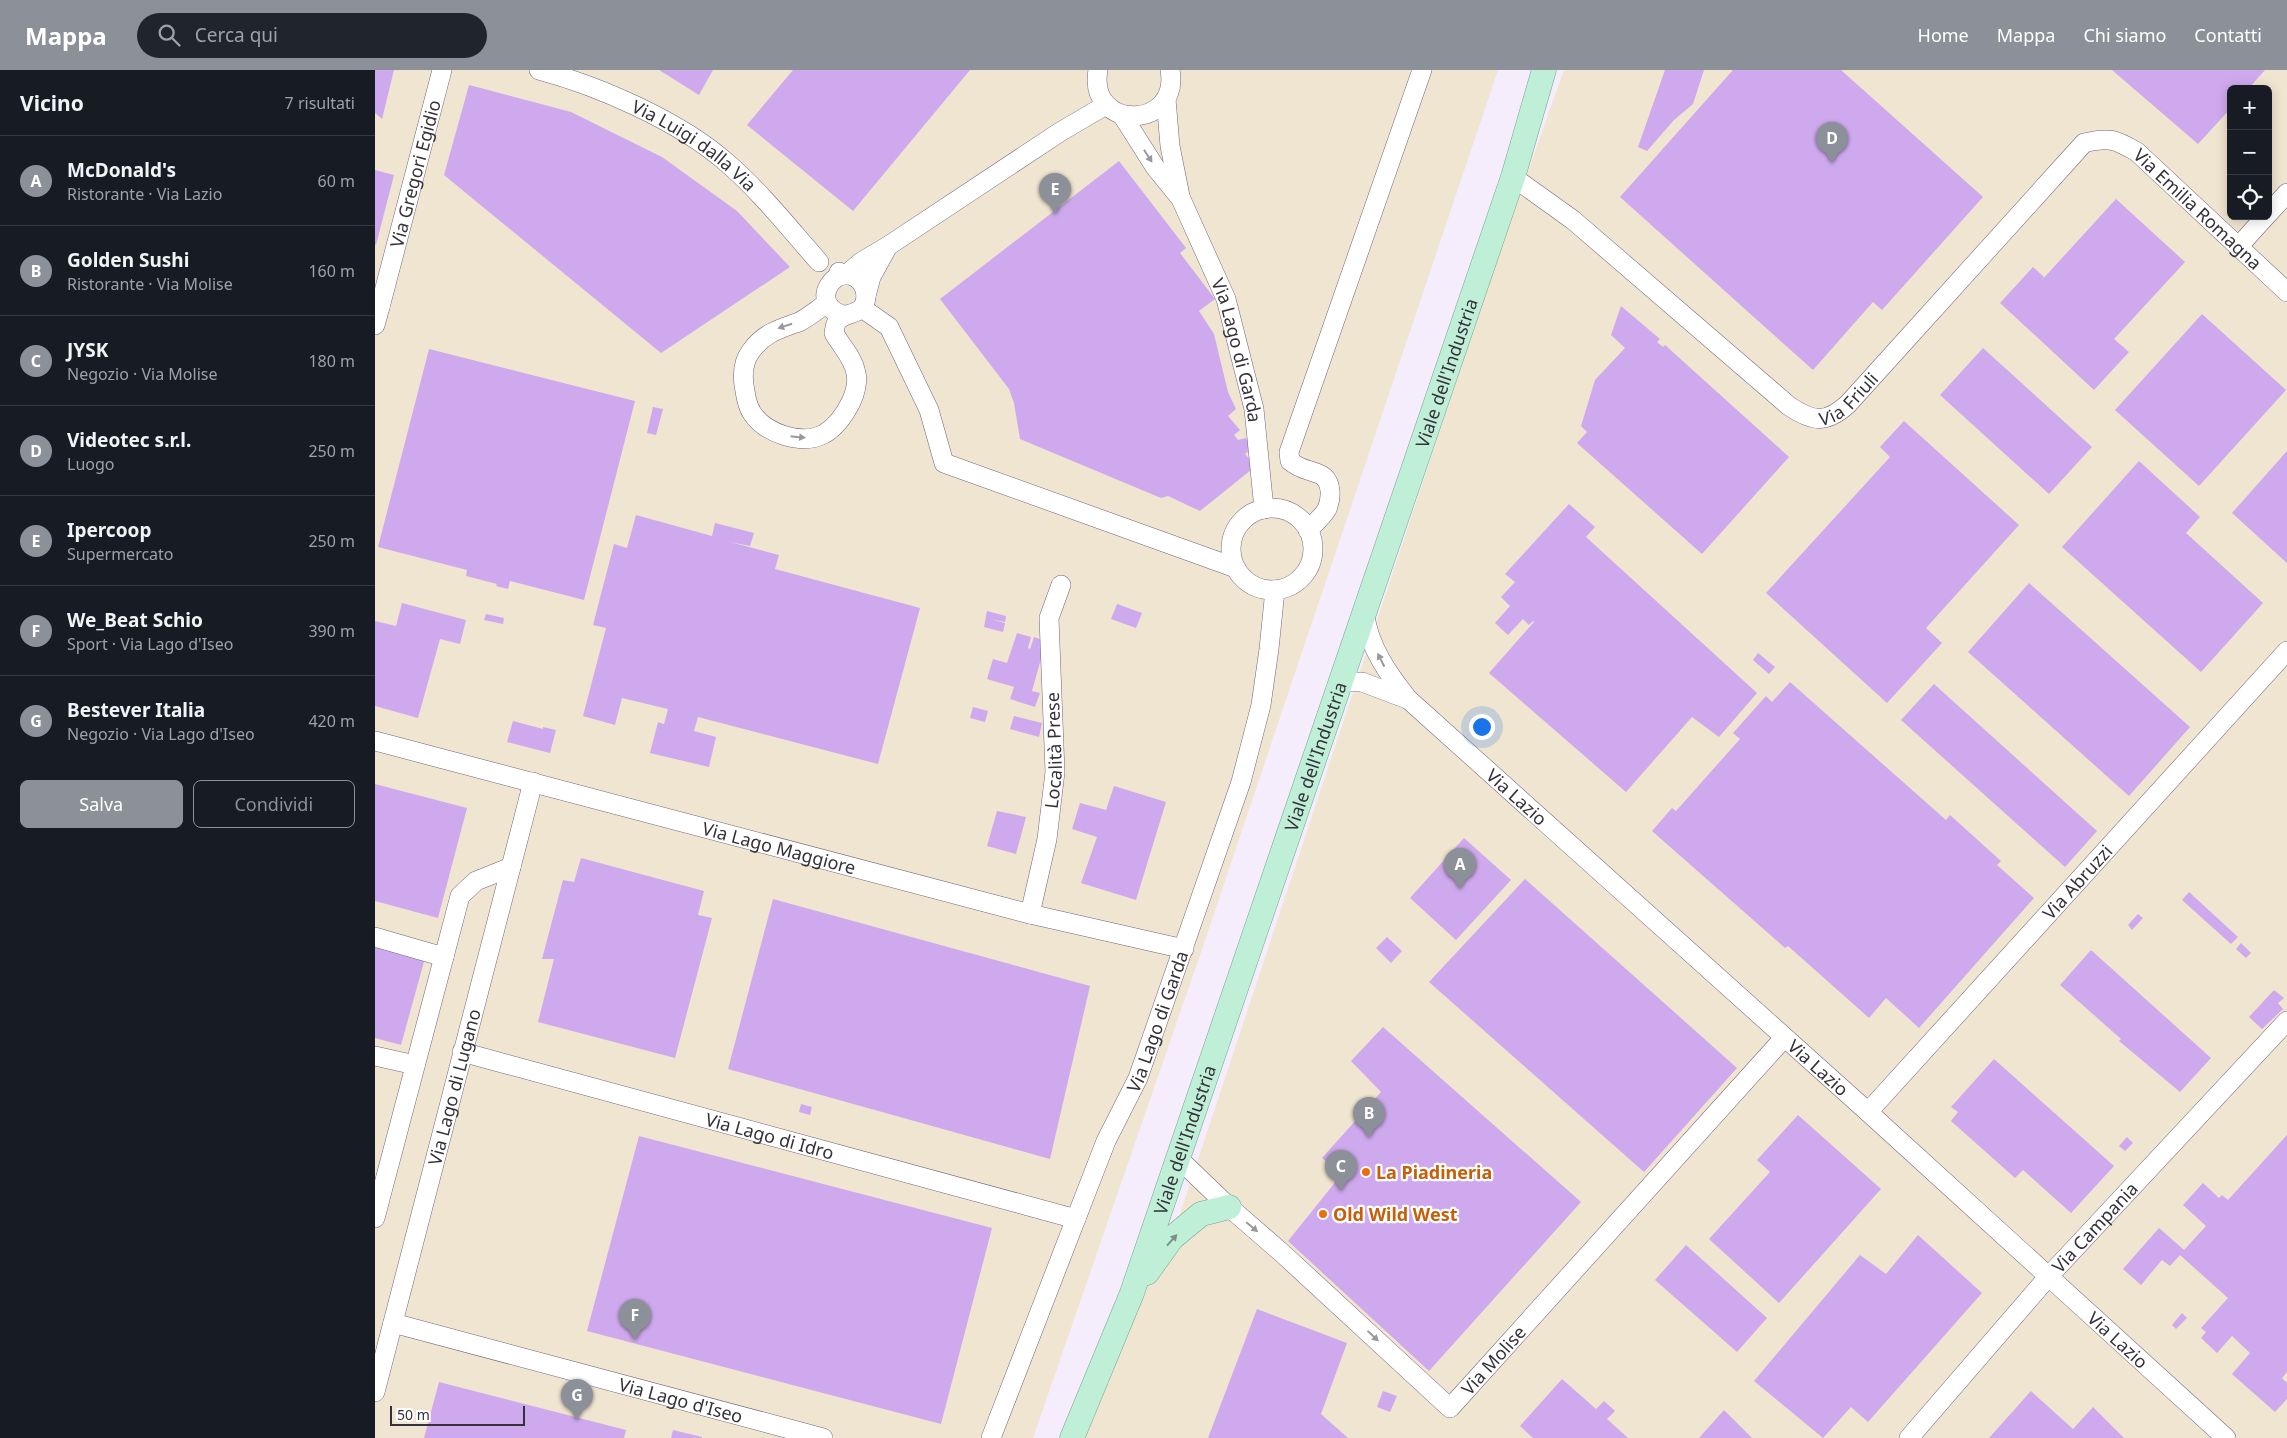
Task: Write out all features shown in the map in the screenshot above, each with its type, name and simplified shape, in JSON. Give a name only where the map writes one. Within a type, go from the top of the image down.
[{"type":"main road","name":"Viale dell'Industria","points":[[1072,1438],[1132,1293],[1179,1158],[1513,177],[1544,70]]},
{"type":"main road","points":[[1132,1293],[1172,1238],[1201,1214],[1229,1207]]},
{"type":"street","name":"Via Gregori Egidio","points":[[375,326],[377,306],[442,70]]},
{"type":"street","name":"Via Luigi dalla Via","points":[[539,70],[560,76],[631,105],[679,129],[725,161],[761,195],[819,262]]},
{"type":"street","points":[[1308,530],[1327,509],[1331,492],[1328,480],[1321,474],[1299,469],[1290,461],[1289,452],[1422,70]]},
{"type":"street","name":"Via Lago di Garda","points":[[1173,72],[1166,99],[1170,146],[1181,199],[1226,299],[1255,409],[1264,509]]},
{"type":"street","points":[[1095,73],[1097,88],[1106,105],[1122,115],[1132,117],[1151,113],[1166,99]]},
{"type":"street","points":[[843,315],[836,322],[834,333],[852,362],[856,374],[853,398],[846,413],[823,434],[809,438],[780,434],[765,426],[751,412],[743,381],[744,363],[750,351],[762,338],[773,330],[800,321],[827,296],[834,279],[846,275],[861,262],[1060,132],[1106,105]]},
{"type":"street","name":"Via Lago di Garda","points":[[1122,115],[1155,166],[1181,199]]},
{"type":"street","name":"Via Friuli","points":[[1513,177],[1573,220],[1789,406],[1801,414],[1815,419],[1829,418],[1848,404],[2084,143],[2103,138]]},
{"type":"street","name":"Via Emilia Romagna","points":[[2103,138],[2117,140],[2137,152],[2287,292]]},
{"type":"street","points":[[2272,210],[2287,193]]},
{"type":"street","points":[[2239,247],[2263,220]]},
{"type":"street","points":[[819,262],[826,278],[827,296],[837,313],[850,315],[864,302],[871,277],[888,246]]},
{"type":"street","points":[[819,262],[858,279],[863,284],[864,302],[889,327],[929,410],[944,463],[1236,568]]},
{"type":"street","points":[[1277,508],[1290,512],[1301,520],[1308,530],[1313,543],[1312,556],[1307,569],[1293,583],[1275,590],[1252,585],[1242,578],[1231,555],[1232,542],[1236,530],[1243,520],[1253,513],[1264,509],[1277,508]]},
{"type":"street","name":"Località Prese","points":[[1030,914],[1047,839],[1055,772],[1049,618],[1061,585]]},
{"type":"street","name":"Via Lago di Garda","points":[[991,1438],[1105,1141],[1138,1078],[1184,949],[1246,763],[1261,705],[1275,590]]},
{"type":"street","points":[[1365,616],[1366,628],[1382,662],[1408,699]]},
{"type":"street","name":"Via Abruzzi","points":[[1867,1112],[2287,651]]},
{"type":"street","points":[[1341,682],[1363,682],[1408,699]]},
{"type":"street","name":"Via Lazio","points":[[1408,699],[2226,1438]]},
{"type":"street","name":"Via Lago Maggiore","points":[[375,741],[1030,914],[1184,949]]},
{"type":"street","name":"Via Lago di Lugano","points":[[375,1392],[533,782]]},
{"type":"street","points":[[375,1218],[460,896],[476,880],[511,867]]},
{"type":"street","points":[[375,937],[444,957]]},
{"type":"street","name":"Via Campania","points":[[1909,1438],[2048,1277],[2287,1021]]},
{"type":"street","name":"Via Molise","points":[[1179,1158],[1229,1207],[1282,1253],[1450,1408],[1784,1038]]},
{"type":"street","name":"Via Lago di Idro","points":[[462,1052],[1076,1219]]},
{"type":"street","points":[[375,1056],[415,1065]]},
{"type":"street","name":"Via Lago d'Iseo","points":[[393,1322],[823,1438]]},
{"type":"shaded area","points":[[375,70],[1498,70],[1201,952],[1033,1438],[375,1438]]},
{"type":"shaded area","points":[[1564,70],[2287,70],[2287,1438],[1072,1438],[1132,1293],[1172,1238],[1495,265]]},
{"type":"building","points":[[375,70],[394,70],[382,119],[375,113]]},
{"type":"building","points":[[659,70],[713,70],[699,95]]},
{"type":"building","points":[[793,70],[970,70],[853,211],[747,125]]},
{"type":"building","points":[[1665,70],[1704,70],[1693,104],[1674,120],[1647,151],[1638,147]]},
{"type":"building","points":[[1733,70],[1841,70],[1983,197],[1882,310],[1873,302],[1813,370],[1620,197]]},
{"type":"building","points":[[2112,70],[2265,70],[2252,85],[2227,85],[2227,112],[2198,144]]},
{"type":"building","points":[[469,85],[571,112],[662,157],[737,211],[790,267],[661,353],[444,175]]},
{"type":"building","points":[[1119,161],[1186,248],[1180,253],[1215,299],[1199,311],[1214,334],[1228,392],[1236,409],[1228,416],[1240,430],[1234,435],[1238,440],[1246,438],[1252,448],[1245,454],[1256,466],[1200,511],[1168,496],[1161,498],[1020,439],[1014,403],[1009,389],[940,299]]},
{"type":"building","points":[[375,170],[394,175],[376,245],[375,244]]},
{"type":"building","points":[[2116,199],[2185,262],[2114,339],[2129,352],[2094,390],[2000,303],[2033,267],[2044,277],[2041,281]]},
{"type":"building","points":[[1621,306],[1660,339],[1657,342],[1663,347],[1665,345],[1789,457],[1702,554],[1577,443],[1587,432],[1581,426],[1595,380],[1625,348],[1611,335]]},
{"type":"building","points":[[2202,314],[2286,390],[2199,486],[2115,410]]},
{"type":"building","points":[[1983,348],[2092,447],[2049,494],[1940,395]]},
{"type":"building","points":[[429,349],[635,401],[584,600],[510,581],[508,589],[496,586],[497,584],[466,576],[467,570],[378,547]]},
{"type":"building","points":[[653,407],[663,409],[656,435],[647,433]]},
{"type":"building","points":[[1904,421],[2019,525],[1926,628],[1942,643],[1887,703],[1766,593],[1890,457],[1880,447]]},
{"type":"building","points":[[2287,451],[2287,563],[2232,513]]},
{"type":"building","points":[[2139,461],[2200,517],[2186,533],[2263,603],[2201,672],[2062,547]]},
{"type":"building","points":[[1569,504],[1595,527],[1586,537],[1757,693],[1719,737],[1692,717],[1626,792],[1489,673],[1534,622],[1529,625],[1523,619],[1508,635],[1495,623],[1510,606],[1501,597],[1515,582],[1505,574]]},
{"type":"building","points":[[636,515],[712,536],[715,523],[754,533],[750,546],[730,542],[779,555],[775,569],[920,608],[878,764],[698,717],[694,731],[716,737],[709,767],[650,753],[658,722],[664,724],[668,709],[622,698],[615,725],[583,716],[606,628],[593,625],[614,544],[627,548]]},
{"type":"building","points":[[2029,583],[2190,727],[2129,796],[1968,652]]},
{"type":"building","points":[[402,603],[466,620],[460,644],[440,639],[418,718],[375,706],[375,621],[396,626]]},
{"type":"building","points":[[1117,604],[1142,613],[1136,628],[1111,619]]},
{"type":"building","points":[[987,611],[1006,616],[1005,622],[990,619],[1005,623],[1003,632],[984,627]]},
{"type":"building","points":[[486,614],[504,618],[503,624],[484,620]]},
{"type":"building","points":[[1017,633],[1031,637],[1028,648],[1030,649],[1034,637],[1046,641],[1032,691],[1040,693],[1035,707],[1010,699],[1014,687],[987,679],[993,659],[1007,663]]},
{"type":"building","points":[[1758,653],[1775,667],[1769,674],[1753,660]]},
{"type":"building","points":[[1790,682],[1946,820],[1950,815],[2001,861],[1997,865],[2034,898],[1919,1028],[1886,998],[1869,1018],[1788,946],[1785,948],[1652,831],[1672,808],[1676,811],[1740,739],[1733,733],[1766,696],[1772,702]]},
{"type":"building","points":[[1934,684],[2097,831],[2065,867],[1901,720]]},
{"type":"building","points":[[973,707],[988,711],[985,722],[970,718]]},
{"type":"building","points":[[1014,716],[1042,723],[1039,737],[1010,729]]},
{"type":"building","points":[[513,721],[543,729],[543,727],[556,730],[550,753],[507,742]]},
{"type":"building","points":[[375,784],[467,808],[438,918],[375,901]]},
{"type":"building","points":[[1114,786],[1166,802],[1136,900],[1081,883],[1097,837],[1072,829],[1080,803],[1106,810]]},
{"type":"building","points":[[997,811],[1026,817],[1016,854],[987,846]]},
{"type":"building","points":[[1464,838],[1511,880],[1456,940],[1410,898]]},
{"type":"building","points":[[581,858],[704,891],[698,915],[712,918],[675,1058],[538,1022],[554,959],[542,959],[563,880],[574,882]]},
{"type":"building","points":[[1525,879],[1737,1068],[1644,1172],[1429,982]]},
{"type":"building","points":[[2189,892],[2238,937],[2231,944],[2182,900]]},
{"type":"building","points":[[773,899],[1090,986],[1050,1159],[728,1069]]},
{"type":"building","points":[[2138,914],[2143,918],[2132,930],[2128,925]]},
{"type":"building","points":[[1387,937],[1402,951],[1391,963],[1376,948]]},
{"type":"building","points":[[2241,943],[2251,953],[2246,958],[2236,949]]},
{"type":"building","points":[[375,945],[425,958],[401,1045],[375,1038]]},
{"type":"building","points":[[2091,950],[2211,1058],[2180,1092],[2119,1041],[2121,1039],[2060,985]]},
{"type":"building","points":[[2274,990],[2284,998],[2278,1003],[2283,1009],[2262,1029],[2249,1017]]},
{"type":"building","points":[[1383,1027],[1581,1202],[1429,1371],[1288,1241],[1341,1175],[1322,1158],[1381,1092],[1351,1061]]},
{"type":"building","points":[[1994,1059],[2114,1166],[2071,1213],[2023,1170],[2015,1178],[1951,1121],[1958,1112],[1951,1107]]},
{"type":"building","points":[[801,1104],[812,1107],[810,1115],[799,1112]]},
{"type":"building","points":[[1798,1115],[1881,1189],[1779,1303],[1709,1239],[1770,1172],[1757,1160]]},
{"type":"building","points":[[2287,1135],[2287,1372],[2282,1378],[2287,1383],[2287,1399],[2275,1412],[2232,1374],[2250,1353],[2232,1336],[2217,1353],[2201,1338],[2206,1332],[2201,1328],[2228,1298],[2180,1255],[2170,1266],[2162,1260],[2141,1285],[2123,1269],[2159,1228],[2184,1250],[2206,1226],[2183,1205],[2203,1183],[2219,1198],[2222,1195],[2228,1200]]},
{"type":"building","points":[[639,1136],[992,1228],[941,1424],[587,1331]]},
{"type":"building","points":[[2127,1137],[2133,1143],[2125,1151],[2119,1146]]},
{"type":"building","points":[[1918,1235],[1982,1293],[1868,1422],[1851,1407],[1823,1438],[1754,1381],[1860,1255],[1886,1274]]},
{"type":"building","points":[[1686,1245],[1767,1318],[1737,1352],[1655,1280]]},
{"type":"building","points":[[1257,1309],[1347,1343],[1321,1414],[1348,1438],[1208,1438]]},
{"type":"building","points":[[2182,1313],[2187,1318],[2176,1329],[2172,1325]]},
{"type":"building","points":[[1562,1379],[1596,1409],[1604,1401],[1615,1411],[1607,1419],[1628,1438],[1533,1438],[1520,1426]]},
{"type":"building","points":[[439,1382],[626,1430],[624,1438],[424,1438]]},
{"type":"building","points":[[1383,1391],[1397,1396],[1390,1412],[1377,1407]]},
{"type":"building","points":[[2031,1391],[2073,1429],[2093,1407],[2124,1438],[1989,1438]]},
{"type":"building","points":[[1724,1410],[1752,1438],[1699,1438]]},
{"type":"building","points":[[673,1430],[702,1437],[702,1438],[671,1438]]},
{"type":"place","name":"Videotec s.r.l.","points":[[1832,163]]},
{"type":"place","name":"Ipercoop","points":[[1055,214]]},
{"type":"place","name":"McDonald's","points":[[1460,889]]},
{"type":"place","name":"Golden Sushi","points":[[1369,1138]]},
{"type":"place","name":"La Piadineria","points":[[1366,1172]]},
{"type":"place","name":"JYSK","points":[[1341,1191]]},
{"type":"place","name":"Old Wild West","points":[[1323,1214]]},
{"type":"place","name":"We_Beat Schio","points":[[635,1340]]},
{"type":"place","name":"Bestever Italia","points":[[577,1420]]}]
